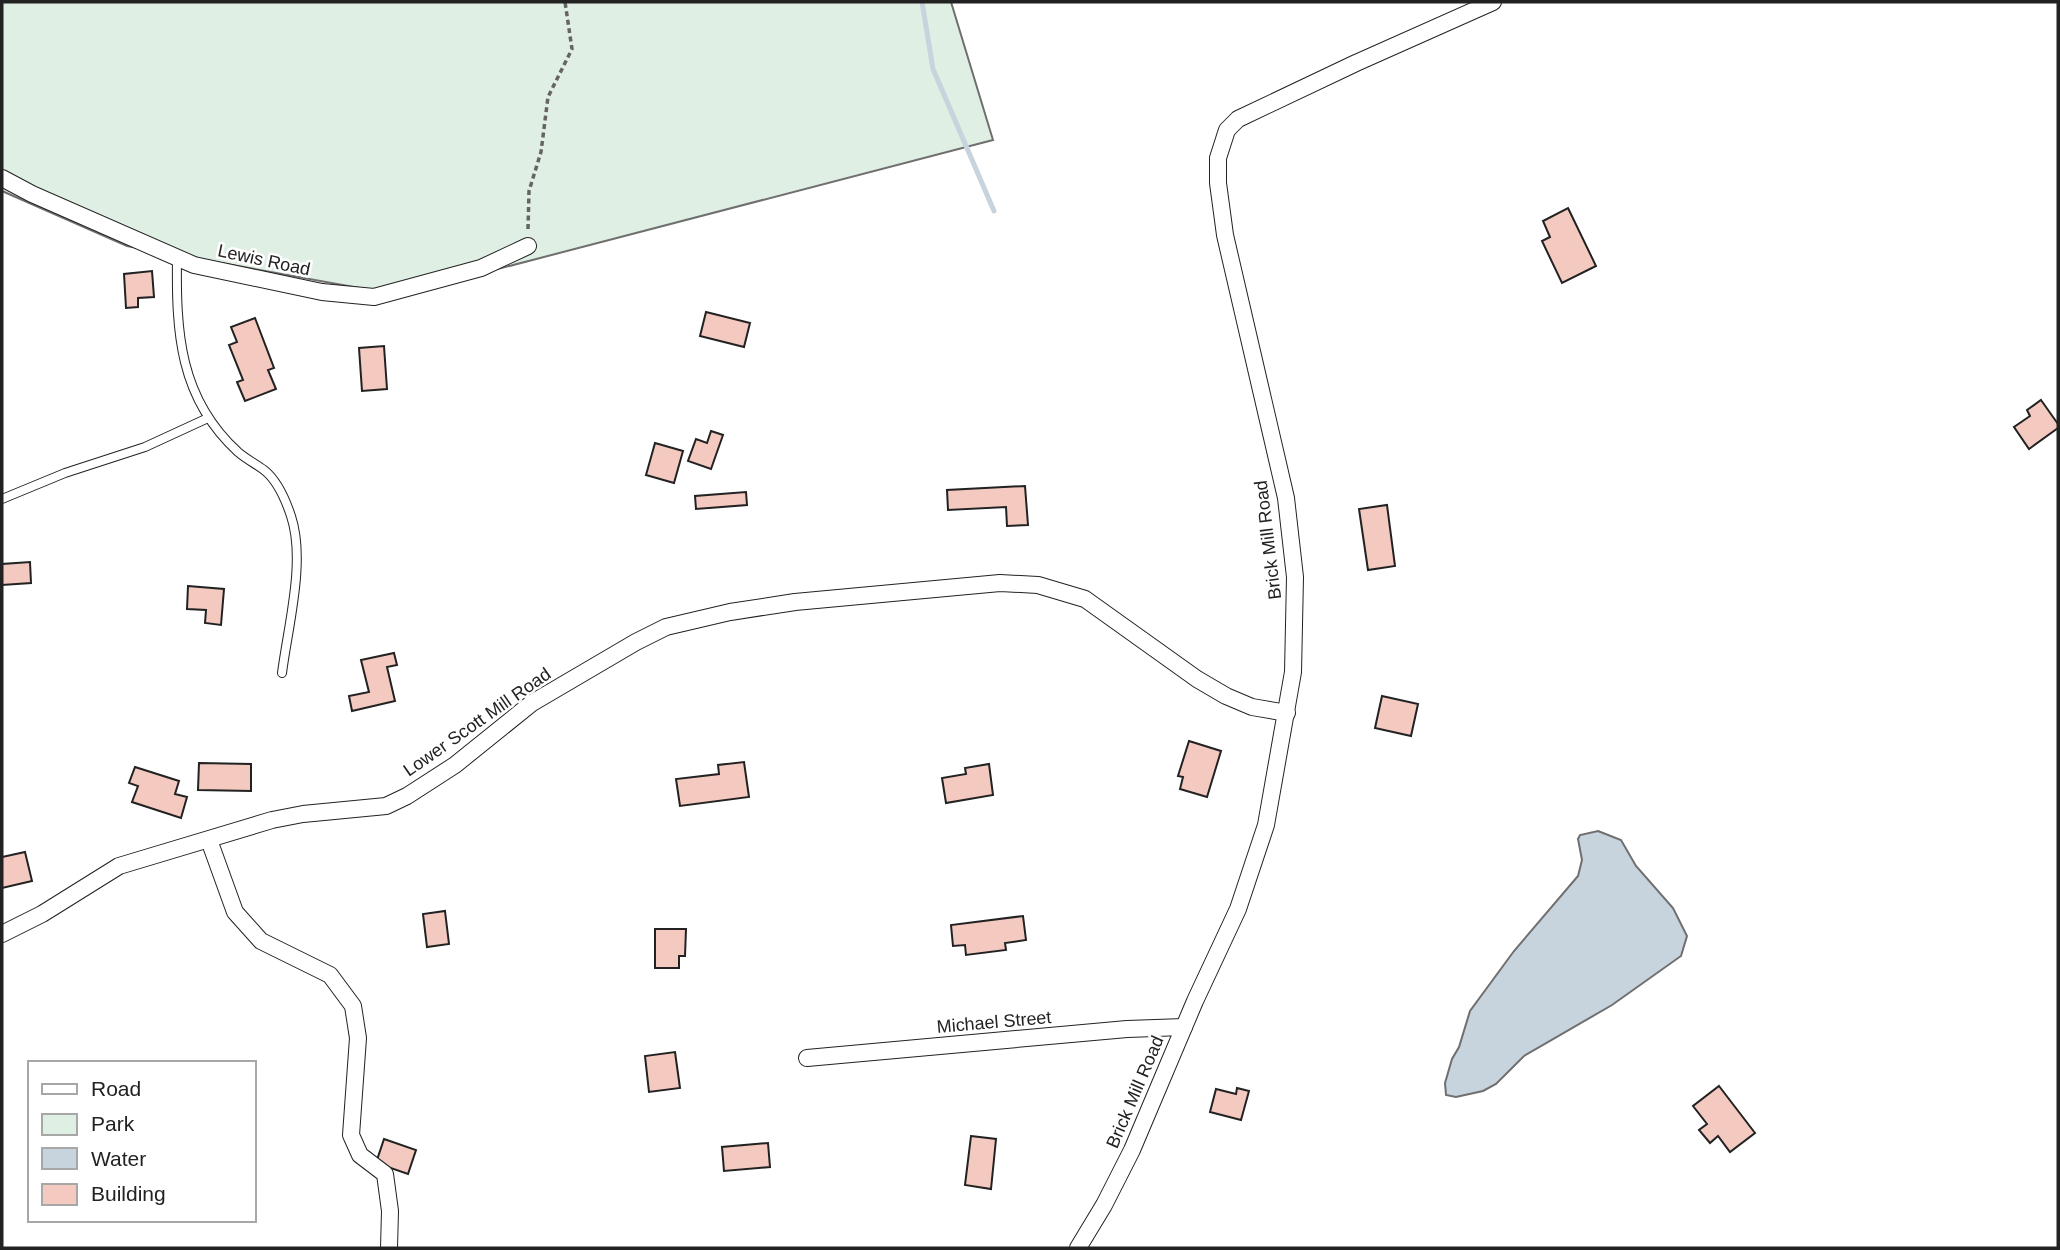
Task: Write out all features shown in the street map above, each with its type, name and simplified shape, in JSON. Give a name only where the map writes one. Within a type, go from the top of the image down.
[{"type":"street","name":"Brick Mill Road","points":[[1077,1248],[1104,1205],[1132,1150],[1238,909],[1266,825],[1293,672],[1295,577],[1286,498],[1225,235],[1218,158],[1227,131],[1238,119],[1493,2]]},
{"type":"street","name":"Lewis Road","points":[[2,178],[32,194],[194,265],[322,292],[374,297],[481,268],[527,246]]},
{"type":"street","name":"Lower Scott Mill Road","points":[[2,934],[42,914],[120,866],[272,820],[303,814],[386,806],[407,796],[455,765],[532,703],[666,627],[730,612],[795,602],[1000,583],[1038,585],[1085,599],[1197,679],[1226,696],[1252,707],[1287,713]]},
{"type":"street","points":[[209,840],[235,912],[261,941],[330,975],[353,1006],[358,1038],[352,1135],[360,1155],[385,1174],[390,1211],[389,1248]]},
{"type":"street","name":"Michael Street","points":[[807,1058],[1127,1029],[1184,1027]]},
{"type":"lane","points":[[177,257],[177,296],[184,365],[203,412],[238,453],[267,472],[291,516],[298,557],[282,673]]},
{"type":"lane","points":[[2,499],[65,473],[145,447],[208,418]]},
{"type":"path","points":[[527,246],[529,191],[541,152],[548,97],[572,49],[565,2]]},
{"type":"green space","points":[[2,2],[951,2],[993,140],[398,295],[127,246],[2,191]]},
{"type":"water","points":[[1598,831],[1621,840],[1636,866],[1673,908],[1687,936],[1681,956],[1612,1005],[1524,1056],[1496,1084],[1483,1091],[1456,1097],[1446,1095],[1445,1083],[1470,1011],[1514,951],[1578,876],[1582,860],[1578,839],[1580,835]]},
{"type":"building","points":[[1568,208],[1596,266],[1562,283],[1542,241],[1550,237],[1543,221]]},
{"type":"building","points":[[152,271],[154,297],[138,298],[138,307],[126,308],[124,274]]},
{"type":"building","points":[[706,312],[750,323],[744,347],[700,336]]},
{"type":"building","points":[[255,318],[274,368],[268,370],[276,389],[245,401],[237,382],[243,380],[229,345],[237,342],[231,327]]},
{"type":"building","points":[[384,346],[387,389],[362,391],[359,348]]},
{"type":"building","points":[[2041,400],[2058,428],[2029,449],[2014,427],[2030,416],[2027,410]]},
{"type":"building","points":[[711,431],[723,435],[711,469],[688,461],[696,439],[707,443]]},
{"type":"building","points":[[655,443],[683,451],[674,483],[646,475]]},
{"type":"building","points":[[1025,486],[1028,525],[1007,526],[1006,507],[948,510],[947,490]]},
{"type":"building","points":[[746,492],[747,505],[696,509],[695,496]]},
{"type":"building","points":[[1387,505],[1395,566],[1368,570],[1359,509]]},
{"type":"building","points":[[30,562],[31,583],[2,585],[2,564]]},
{"type":"building","points":[[188,586],[224,589],[221,625],[205,623],[206,610],[187,609]]},
{"type":"building","points":[[394,653],[397,665],[387,667],[395,701],[352,711],[349,696],[369,692],[361,660]]},
{"type":"building","points":[[1382,696],[1418,704],[1411,736],[1375,728]]},
{"type":"building","points":[[1189,741],[1221,751],[1207,797],[1180,789],[1183,777],[1178,776]]},
{"type":"building","points":[[744,762],[749,797],[680,806],[676,779],[719,774],[718,765]]},
{"type":"building","points":[[199,763],[251,764],[251,791],[198,790]]},
{"type":"building","points":[[989,764],[993,795],[946,803],[942,778],[966,774],[965,768]]},
{"type":"building","points":[[135,767],[179,781],[175,794],[187,797],[181,818],[132,802],[138,786],[129,783]]},
{"type":"building","points":[[25,852],[32,881],[2,888],[2,857]]},
{"type":"building","points":[[445,911],[449,944],[427,947],[423,914]]},
{"type":"building","points":[[1023,916],[1026,940],[1005,943],[1006,950],[966,955],[965,945],[953,946],[951,925]]},
{"type":"building","points":[[655,929],[686,929],[685,956],[679,956],[679,968],[655,968]]},
{"type":"building","points":[[675,1052],[680,1088],[649,1092],[645,1056]]},
{"type":"building","points":[[1719,1086],[1755,1133],[1730,1152],[1718,1136],[1710,1143],[1699,1130],[1707,1124],[1693,1106]]},
{"type":"building","points":[[1237,1088],[1249,1091],[1241,1120],[1210,1112],[1216,1089],[1236,1094]]},
{"type":"building","points":[[971,1136],[996,1139],[991,1189],[965,1185]]},
{"type":"building","points":[[384,1139],[416,1150],[408,1174],[376,1163]]},
{"type":"building","points":[[768,1143],[770,1167],[724,1171],[722,1147]]},
{"type":"waterway","points":[[922,2],[933,69],[994,211]]}]
